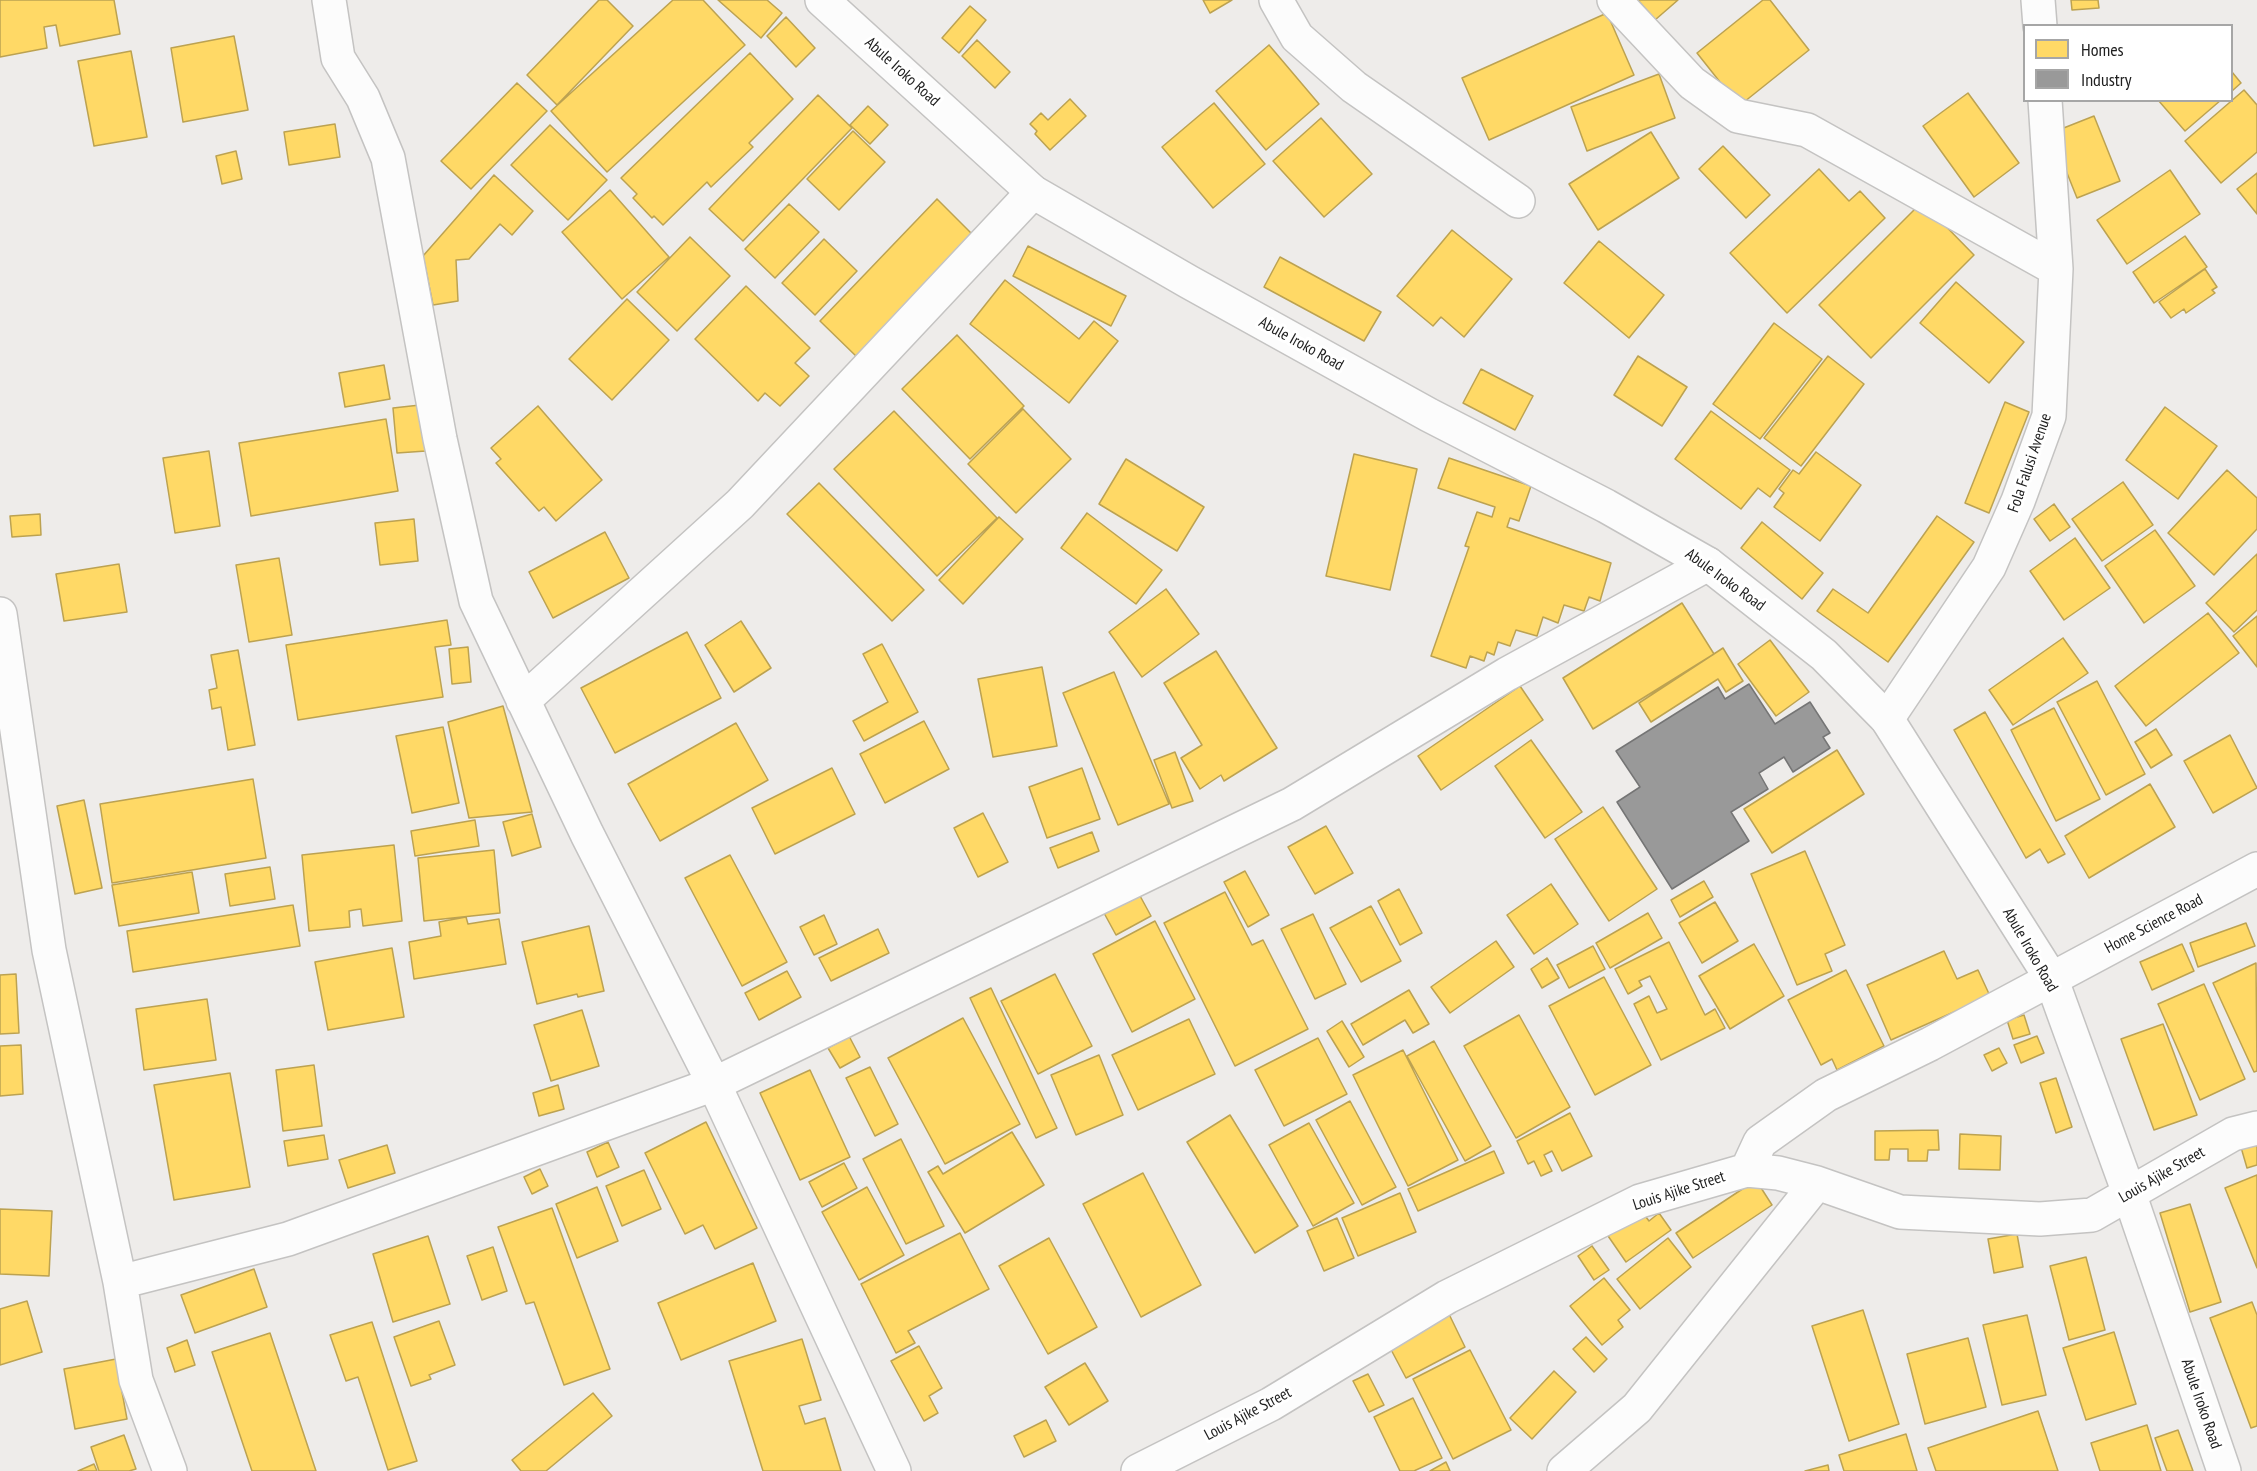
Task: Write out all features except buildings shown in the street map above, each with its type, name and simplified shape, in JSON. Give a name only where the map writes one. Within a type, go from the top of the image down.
[{"type":"street","points":[[329,0],[338,58],[363,98],[388,158],[440,439],[476,601],[587,834],[714,1084],[894,1471]]},
{"type":"street","name":"Abule Iroko Road","points":[[822,0],[1033,192],[1189,282],[1429,415],[1606,507],[1708,564],[1824,655],[1887,719],[2051,978],[2129,1193],[2224,1471]]},
{"type":"street","points":[[1276,0],[1297,37],[1354,87],[1518,201]]},
{"type":"street","points":[[1614,0],[1692,82],[1738,116],[1807,130],[2056,268]]},
{"type":"street","points":[[2038,0],[2040,24]]},
{"type":"street","name":"Fola Falusi Avenue","points":[[1887,719],[1989,567],[2018,501],[2049,416],[2056,268],[2045,102]]},
{"type":"street","points":[[523,701],[740,504],[1033,192]]},
{"type":"street","points":[[120,1282],[288,1239],[714,1084],[1292,804],[1508,674],[1708,564]]},
{"type":"street","points":[[0,614],[49,950],[120,1282],[136,1380],[170,1471]]},
{"type":"street","name":"Home Science Road","points":[[1747,1170],[1760,1142],[1826,1095],[1930,1044],[2257,869]]},
{"type":"street","name":"Louis Ajike Street","points":[[1138,1471],[1271,1404],[1447,1297],[1640,1202],[1747,1170],[1778,1173],[1817,1183],[1899,1212],[2040,1219],[2091,1215],[2233,1134],[2257,1128]]},
{"type":"street","points":[[1564,1471],[1637,1408],[1817,1183]]}]
